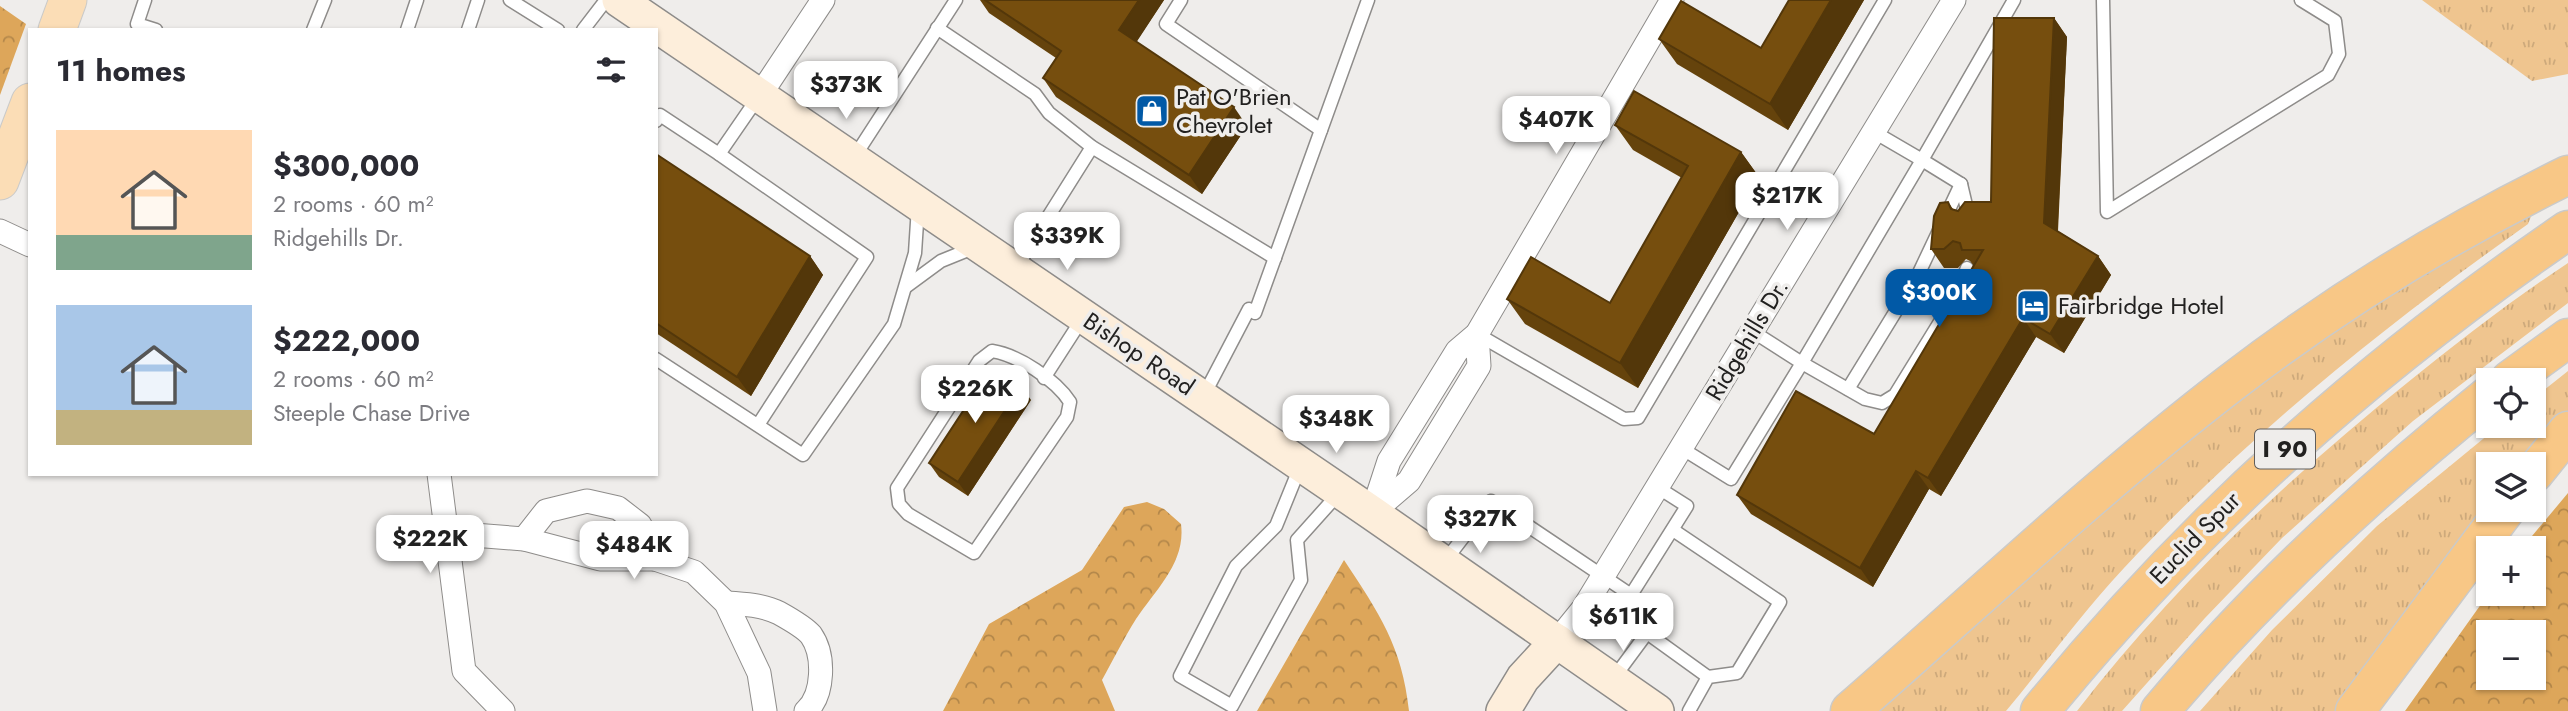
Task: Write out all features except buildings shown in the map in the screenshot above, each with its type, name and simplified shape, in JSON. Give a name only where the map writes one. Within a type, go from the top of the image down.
[{"type":"highway","points":[[1850,711],[2112,481],[2233,381],[2422,252],[2568,175]]},
{"type":"highway","name":"Euclid Spur","points":[[2040,711],[2164,568],[2273,460],[2392,359],[2568,230]]},
{"type":"highway","points":[[2527,368],[2568,338]]},
{"type":"highway","points":[[2160,711],[2269,592],[2327,535],[2476,406]]},
{"type":"highway","points":[[2546,458],[2568,431]]},
{"type":"highway","points":[[2355,711],[2496,522]]},
{"type":"main road","points":[[58,28],[68,0]]},
{"type":"main road","name":"Bishop Road","points":[[619,0],[1373,513],[1657,711]]},
{"type":"main road","points":[[0,181],[28,107]]},
{"type":"main road","points":[[1503,711],[1523,678],[1557,641]]},
{"type":"street","points":[[760,95],[823,0]]},
{"type":"street","points":[[1373,513],[1409,481],[1479,366],[1477,334],[1672,0]]},
{"type":"street","name":"Ridgehills Dr.","points":[[1557,641],[1583,609],[1954,0]]},
{"type":"street","points":[[0,231],[28,244]]},
{"type":"street","points":[[439,476],[464,671],[503,711]]},
{"type":"street","points":[[524,539],[546,511],[587,501],[618,508],[640,526],[654,559]]},
{"type":"street","points":[[447,533],[524,539],[600,559],[654,559],[694,572],[726,603],[759,673],[765,711]]},
{"type":"street","points":[[726,603],[752,605],[779,613],[811,636],[823,676],[814,704],[806,711]]},
{"type":"lane","points":[[145,0],[137,24],[150,28]]},
{"type":"lane","points":[[314,28],[325,0]]},
{"type":"lane","points":[[408,28],[417,0]]},
{"type":"lane","points":[[469,28],[478,0]]},
{"type":"lane","points":[[510,0],[555,28]]},
{"type":"lane","points":[[585,28],[606,0]]},
{"type":"lane","points":[[852,159],[956,0]]},
{"type":"lane","points":[[1181,0],[1166,24],[1321,130]]},
{"type":"lane","points":[[1203,397],[1252,311],[1275,258],[1368,0]]},
{"type":"lane","points":[[1477,334],[1624,419],[1638,418],[1885,0]]},
{"type":"lane","points":[[1681,448],[1731,480],[2014,0]]},
{"type":"lane","points":[[2103,0],[2107,212],[2328,75],[2339,54],[2335,21],[2301,0]]},
{"type":"lane","points":[[937,28],[1035,94],[1049,113],[1092,147],[1275,258]]},
{"type":"lane","points":[[719,154],[760,95]]},
{"type":"lane","points":[[658,118],[660,115],[719,154],[867,257],[758,425]]},
{"type":"lane","points":[[1874,132],[1961,184],[1970,221]]},
{"type":"lane","points":[[1015,269],[1092,147]]},
{"type":"lane","points":[[1848,389],[1918,275],[1961,184]]},
{"type":"lane","points":[[658,360],[803,454],[894,324],[915,253],[919,204]]},
{"type":"lane","points":[[907,286],[941,261],[980,245]]},
{"type":"lane","points":[[1752,331],[1865,399],[1882,403],[1895,395],[1956,296],[1967,268]]},
{"type":"lane","points":[[1044,378],[1084,316]]},
{"type":"lane","points":[[992,351],[1006,353],[1044,378],[1063,391],[1070,402],[1067,417],[974,553],[908,514],[899,504],[897,488],[979,361],[992,351]]},
{"type":"lane","points":[[1301,464],[1276,526],[1236,566],[1180,676],[1232,706],[1301,580],[1297,540],[1340,492]]},
{"type":"lane","points":[[1631,595],[1687,506],[1657,487]]},
{"type":"lane","points":[[1444,562],[1491,501],[1604,574],[1631,595],[1647,633],[1708,677],[1737,673],[1780,602],[1673,530]]},
{"type":"lane","points":[[1276,526],[1297,540]]},
{"type":"lane","points":[[1613,679],[1647,633]]},
{"type":"lane","points":[[1689,711],[1708,677]]},
{"type":"green space","points":[[2422,0],[2568,0],[2568,74],[2532,81]]},
{"type":"green space","points":[[0,6],[26,24],[0,95]]},
{"type":"green space","points":[[2534,209],[2528,224],[2369,343],[2218,474],[2108,585],[2006,711],[1877,711],[2173,452],[2262,383],[2480,229]]},
{"type":"green space","points":[[2568,263],[2568,303],[2483,368],[2476,368],[2476,373],[2413,421],[2282,538],[2205,618],[2122,711],[2077,711],[2113,666],[2191,579],[2274,497],[2362,420],[2506,306]]},
{"type":"green space","points":[[2568,371],[2568,420],[2542,452],[2476,452],[2476,522],[2478,522],[2337,711],[2200,711],[2272,630],[2377,526],[2484,438],[2546,438],[2546,388]]},
{"type":"green space","points":[[2568,493],[2568,711],[2405,711],[2480,606],[2546,606],[2546,536],[2532,536]]},
{"type":"green space","points":[[1147,502],[1164,509],[1181,524],[1181,538],[1179,551],[1168,575],[1136,619],[1102,680],[1115,711],[943,711],[989,624],[1082,570],[1124,507]]},
{"type":"green space","points":[[1344,560],[1378,614],[1395,649],[1406,688],[1409,711],[1257,711]]},
{"type":"place","name":"Pat O'Brien Chevrolet","points":[[1152,111]]},
{"type":"place","name":"Fairbridge Hotel","points":[[2033,306]]}]
